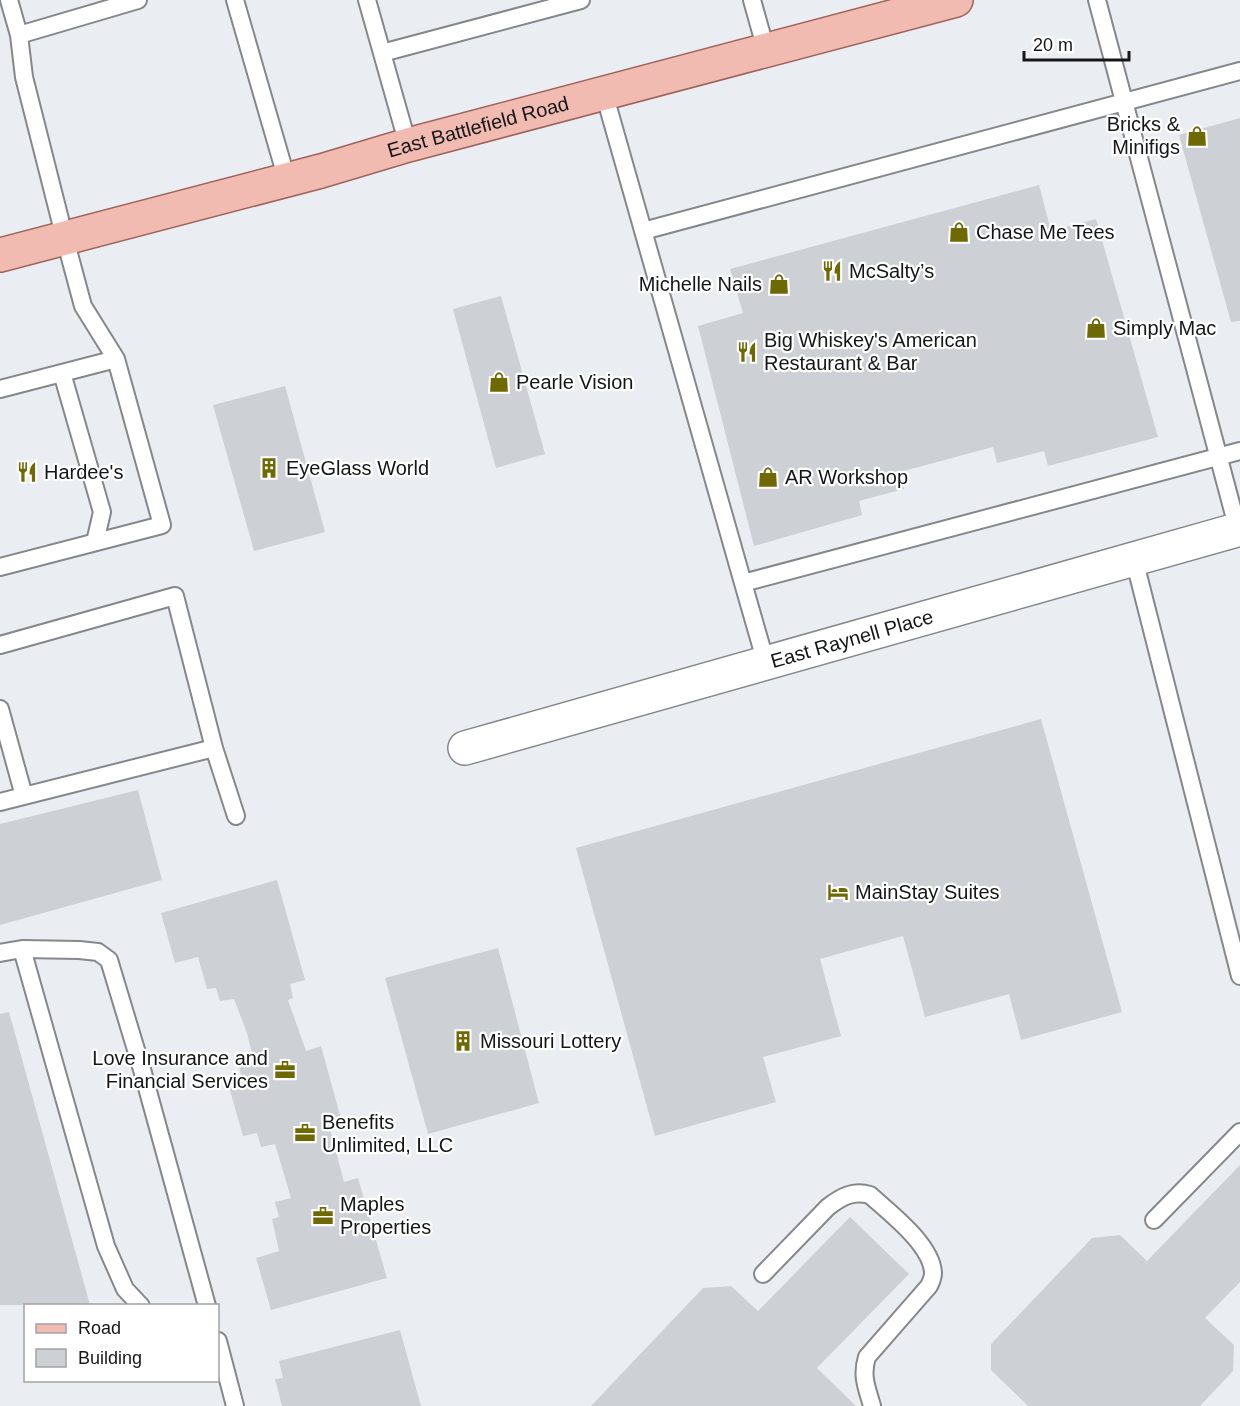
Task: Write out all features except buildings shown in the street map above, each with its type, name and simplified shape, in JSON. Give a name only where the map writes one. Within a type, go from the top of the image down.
[{"type":"main road","name":"East Battlefield Road","points":[[0,255],[956,0]]},
{"type":"street","name":"East Raynell Place","points":[[465,747],[1239,530]]},
{"type":"lane","points":[[0,567],[162,525],[116,359],[83,306],[24,77],[19,35],[9,0]]},
{"type":"lane","points":[[19,35],[138,0]]},
{"type":"lane","points":[[235,0],[287,180]]},
{"type":"lane","points":[[367,0],[408,145]]},
{"type":"lane","points":[[382,53],[581,0]]},
{"type":"lane","points":[[753,0],[766,50]]},
{"type":"lane","points":[[1097,0],[1239,530]]},
{"type":"lane","points":[[643,231],[1240,71]]},
{"type":"lane","points":[[604,93],[766,663]]},
{"type":"lane","points":[[0,389],[116,359]]},
{"type":"lane","points":[[62,373],[102,512],[95,542]]},
{"type":"lane","points":[[743,583],[1240,451]]},
{"type":"lane","points":[[1134,559],[1240,976]]},
{"type":"lane","points":[[0,645],[175,596],[214,748],[236,816]]},
{"type":"lane","points":[[0,709],[24,796]]},
{"type":"lane","points":[[0,802],[214,748]]},
{"type":"lane","points":[[0,953],[22,949],[88,951],[98,952],[108,960],[143,1073],[207,1304]]},
{"type":"lane","points":[[22,949],[106,1246],[125,1289],[140,1304]]},
{"type":"lane","points":[[1154,1220],[1240,1132]]},
{"type":"lane","points":[[762,1274],[828,1208],[839,1198],[849,1194],[870,1195],[922,1244],[931,1261],[934,1274],[929,1287],[867,1357],[864,1376],[872,1406]]},
{"type":"lane","points":[[219,1345],[235,1406]]},
{"type":"place","name":"Bricks & Minifigs","points":[[1197,136]]},
{"type":"place","name":"Chase Me Tees","points":[[959,232]]},
{"type":"place","name":"McSalty’s","points":[[832,271]]},
{"type":"place","name":"Michelle Nails","points":[[779,284]]},
{"type":"place","name":"Simply Mac","points":[[1096,328]]},
{"type":"place","name":"Big Whiskey's American Restaurant & Bar","points":[[747,352]]},
{"type":"place","name":"Pearle Vision","points":[[499,382]]},
{"type":"place","name":"EyeGlass World","points":[[269,468]]},
{"type":"place","name":"Hardee's","points":[[27,472]]},
{"type":"place","name":"AR Workshop","points":[[768,477]]},
{"type":"place","name":"MainStay Suites","points":[[838,892]]},
{"type":"place","name":"Missouri Lottery","points":[[463,1041]]},
{"type":"place","name":"Love Insurance and Financial Services","points":[[285,1070]]},
{"type":"place","name":"Benefits Unlimited, LLC","points":[[305,1133]]},
{"type":"place","name":"Maples Properties","points":[[323,1216]]}]
